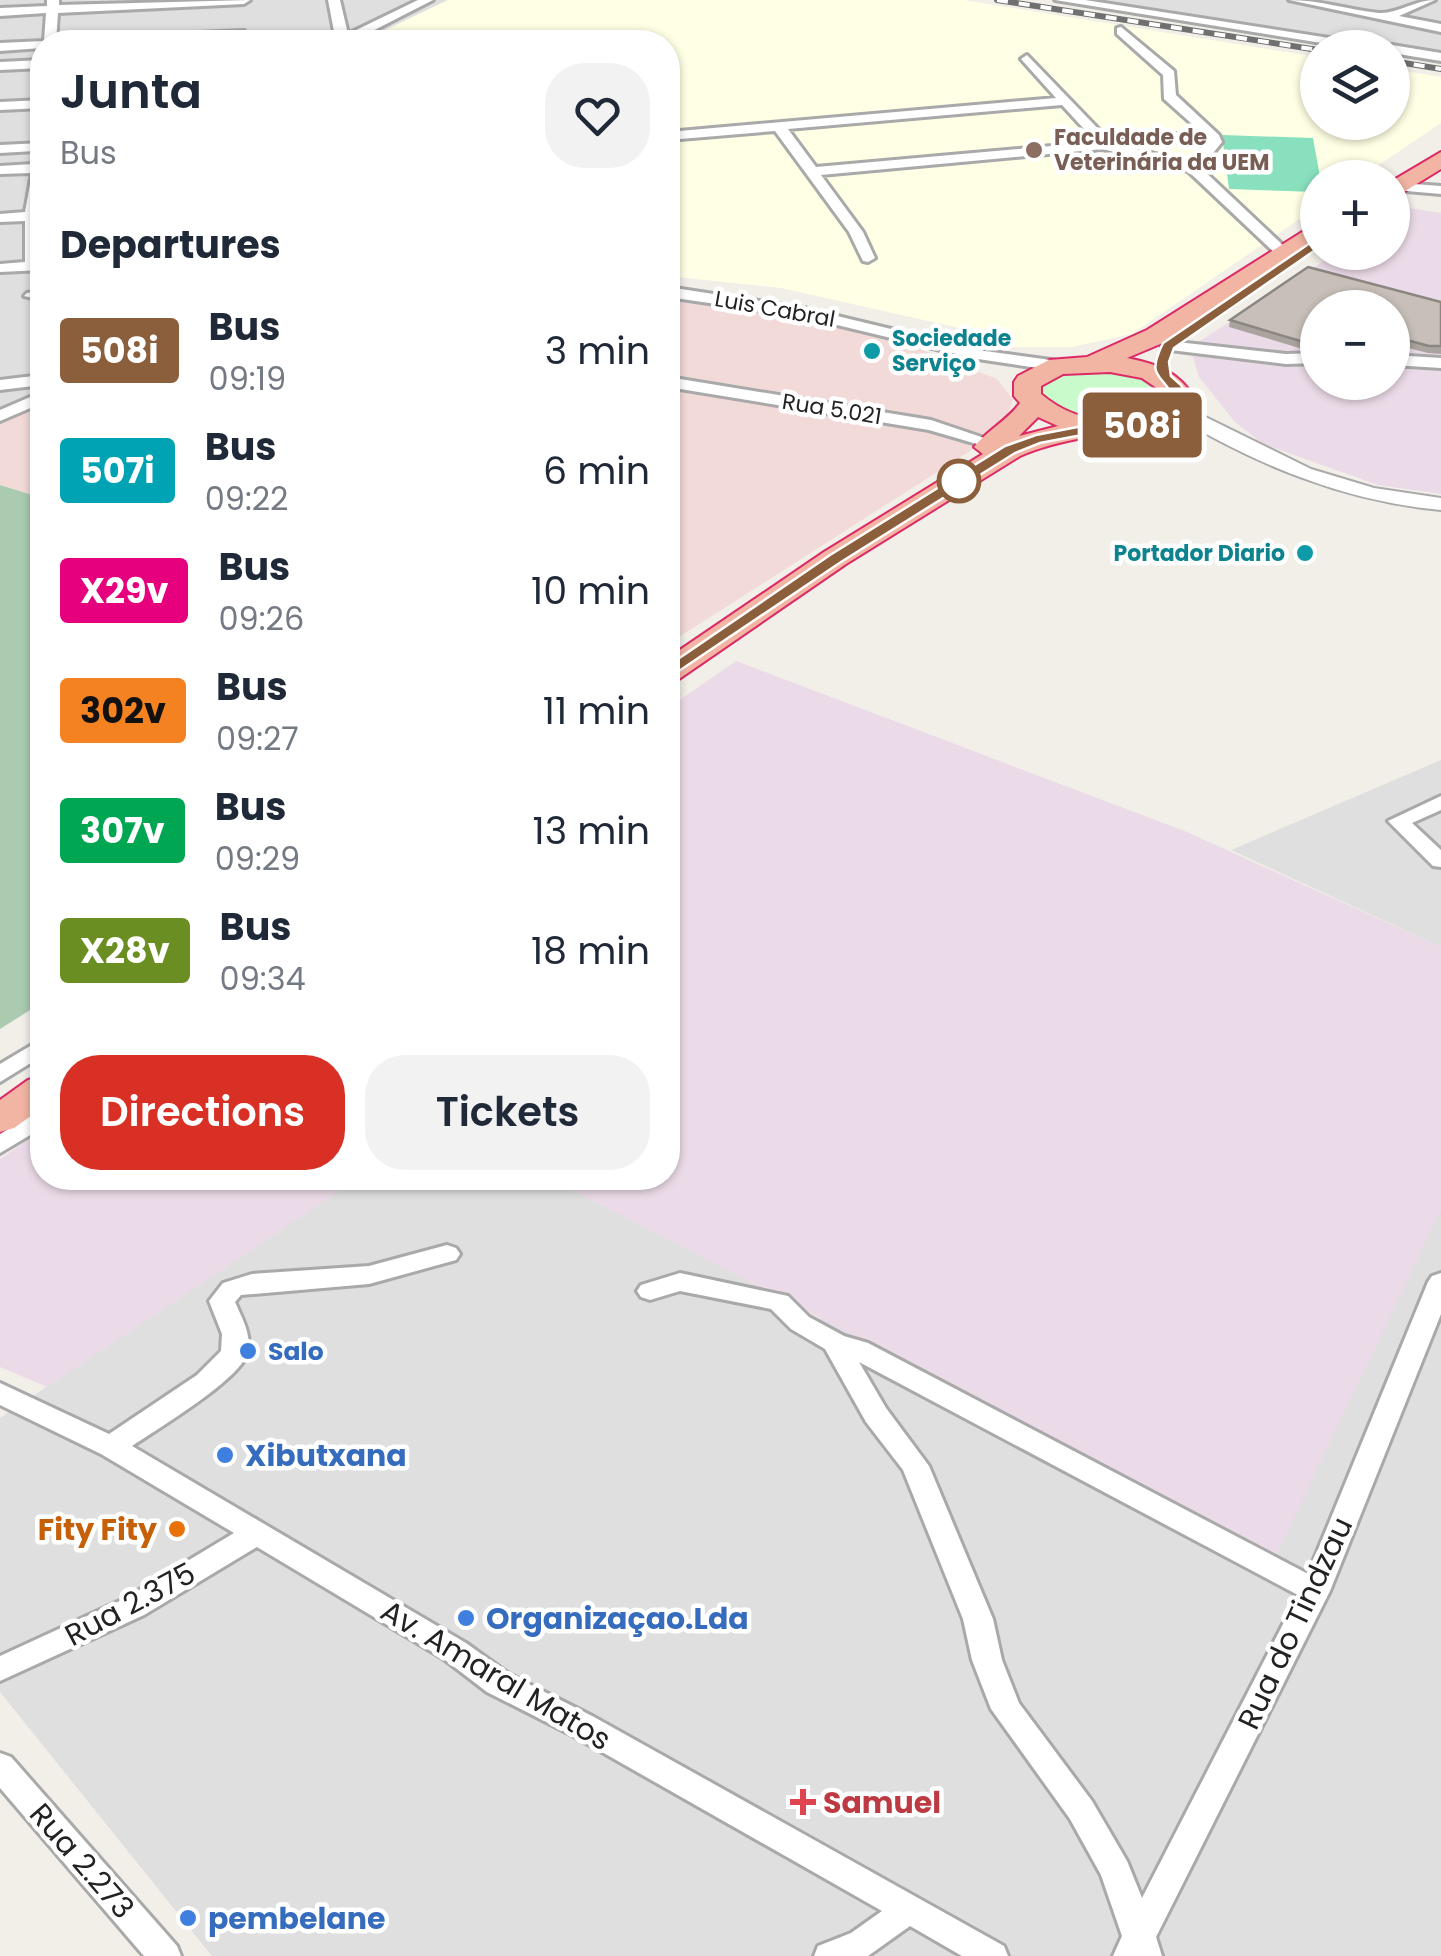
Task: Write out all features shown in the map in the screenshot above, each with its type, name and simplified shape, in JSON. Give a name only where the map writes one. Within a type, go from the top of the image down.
[{"type":"highway","points":[[1410,176],[1440,157]]},
{"type":"highway","points":[[1090,364],[1139,345],[1300,240]]},
{"type":"highway","points":[[1164,378],[1162,362],[1168,346],[1300,256]]},
{"type":"highway","points":[[680,664],[835,558],[1010,450],[1036,439],[1148,424],[1177,409],[1181,399],[1176,388],[1164,378],[1130,366],[1058,366],[1034,375],[1019,388]]},
{"type":"highway","points":[[1019,388],[1059,418],[1098,428]]},
{"type":"highway","points":[[680,647],[994,444],[1021,421],[1019,388]]},
{"type":"highway","points":[[0,1094],[30,1074]]},
{"type":"highway","points":[[0,1119],[30,1098]]},
{"type":"street","points":[[0,12],[52,5],[244,0],[241,30]]},
{"type":"street","points":[[334,0],[340,30]]},
{"type":"street","points":[[367,30],[427,0]]},
{"type":"street","points":[[1061,0],[1300,36]]},
{"type":"street","points":[[1296,0],[1441,28]]},
{"type":"street","points":[[1385,18],[1430,0]]},
{"type":"street","points":[[48,30],[52,5]]},
{"type":"street","points":[[1121,31],[1169,74],[1169,96],[1212,135],[1215,142],[1192,168]]},
{"type":"street","points":[[0,47],[30,44]]},
{"type":"street","points":[[1410,52],[1441,58]]},
{"type":"street","points":[[1027,59],[1107,146],[1192,168],[1282,252]]},
{"type":"street","points":[[0,66],[30,65]]},
{"type":"street","points":[[680,135],[1065,100]]},
{"type":"street","points":[[0,106],[30,105]]},
{"type":"street","points":[[779,126],[856,232],[868,258]]},
{"type":"street","points":[[811,172],[1212,135]]},
{"type":"street","points":[[0,149],[30,148]]},
{"type":"street","points":[[0,170],[30,169]]},
{"type":"street","points":[[1410,187],[1441,190]]},
{"type":"street","points":[[0,218],[30,216]]},
{"type":"street","points":[[0,268],[30,266]]},
{"type":"street","name":"Luis Cabral","points":[[680,294],[798,312],[992,359],[1058,366]]},
{"type":"street","points":[[1168,346],[1300,359]]},
{"type":"street","name":"Luis Cabral","points":[[940,347],[1019,388]]},
{"type":"street","points":[[1410,361],[1441,363]]},
{"type":"street","points":[[0,384],[30,381]]},
{"type":"street","name":"Rua 5.021","points":[[680,384],[931,426],[994,444]]},
{"type":"street","points":[[0,416],[30,402]]},
{"type":"street","points":[[1177,409],[1274,458],[1358,491],[1441,504]]},
{"type":"street","points":[[1148,424],[1274,458]]},
{"type":"street","points":[[1441,802],[1398,820],[1441,861]]},
{"type":"street","points":[[0,1075],[30,1054]]},
{"type":"street","points":[[0,1145],[30,1124]]},
{"type":"street","points":[[112,1447],[206,1382],[234,1354],[235,1334],[222,1300],[232,1289],[252,1283],[369,1276],[448,1254]]},
{"type":"street","points":[[650,1291],[680,1282],[778,1302],[800,1323],[835,1344],[876,1359],[1316,1591]]},
{"type":"street","name":"Rua do Tindzau","points":[[1139,1950],[1316,1591],[1437,1301]]},
{"type":"street","points":[[835,1344],[876,1415],[915,1466],[978,1619],[987,1660],[1006,1709],[1081,1810],[1116,1870],[1139,1950]]},
{"type":"street","name":"Av. Amaral Matos","points":[[6,1403],[112,1447],[455,1651],[498,1684],[583,1726],[992,1956]]},
{"type":"street","name":"Rua 2.375","points":[[0,1668],[134,1608],[257,1533]]},
{"type":"street","name":"Rua 2.273","points":[[0,1766],[165,1956]]},
{"type":"street","points":[[830,1956],[864,1945],[886,1930],[906,1908]]},
{"type":"shaded area","points":[[0,0],[448,0],[385,30],[30,30],[30,406],[0,420]]},
{"type":"shaded area","name":"Faculdade de Veterinária da UEM","points":[[448,0],[964,0],[1300,54],[1300,140],[1410,140],[1410,72],[1441,77],[1441,123],[1386,160],[1300,160],[1300,219],[1132,334],[1072,347],[1013,347],[986,334],[781,288],[680,277],[680,30],[385,30]]},
{"type":"shaded area","points":[[1050,0],[1441,0],[1441,57],[1410,51],[1410,30],[1300,30],[1300,35]]},
{"type":"shaded area","points":[[1410,208],[1441,213],[1441,494],[1378,485],[1263,444],[1235,422],[1199,377],[1192,354],[1200,341],[1310,270],[1410,270]]},
{"type":"shaded area","points":[[680,299],[808,319],[900,341],[997,379],[1013,400],[1006,419],[978,446],[680,636]]},
{"type":"shaded area","points":[[30,407],[30,494],[0,485],[0,420]]},
{"type":"shaded area","points":[[0,485],[30,494],[30,1010],[0,1029]]},
{"type":"shaded area","points":[[736,661],[1187,832],[1441,947],[1441,1210],[1276,1555],[572,1190],[680,1190],[680,700]]},
{"type":"shaded area","points":[[1441,760],[1441,947],[1231,850]]},
{"type":"shaded area","points":[[30,1138],[30,1190],[341,1190],[47,1387],[0,1367],[0,1159]]},
{"type":"shaded area","points":[[339,1190],[573,1190],[770,1289],[815,1319],[1404,1281],[1441,1210],[1441,1956],[212,1956],[0,1692],[0,1418]]},
{"type":"green space","points":[[1222,135],[1313,140],[1317,160],[1300,160],[1300,191],[1229,189]]},
{"type":"green space","points":[[1126,367],[1164,393],[1161,405],[1152,414],[1105,422],[1061,419],[1027,382],[1034,375]]},
{"type":"building","points":[[1304,270],[1319,270],[1395,290],[1300,290],[1300,341],[1230,320]]},
{"type":"building","points":[[1410,294],[1441,302],[1441,346],[1410,341]]},
{"type":"railway","points":[[997,0],[1300,47]]},
{"type":"railway","points":[[1410,64],[1441,69]]},
{"type":"bus line","name":"508i","points":[[680,664],[835,558],[1010,450],[1036,439],[1148,424],[1172,414],[1181,399],[1176,388],[1164,378],[1162,362],[1168,346],[1300,256]]},
{"type":"place","name":"Faculdade de Veterinária da UEM","points":[[1034,150]]},
{"type":"place","name":"Sociedade Serviço","points":[[872,351]]},
{"type":"place","name":"Portador Diario","points":[[1305,553]]},
{"type":"place","name":"Salo","points":[[248,1351]]},
{"type":"place","name":"Xibutxana","points":[[225,1455]]},
{"type":"place","name":"Fity Fity","points":[[177,1529]]},
{"type":"place","name":"Organizaçao.Lda","points":[[466,1618]]},
{"type":"place","name":"Samuel","points":[[803,1802]]},
{"type":"place","name":"pembelane","points":[[188,1918]]}]
